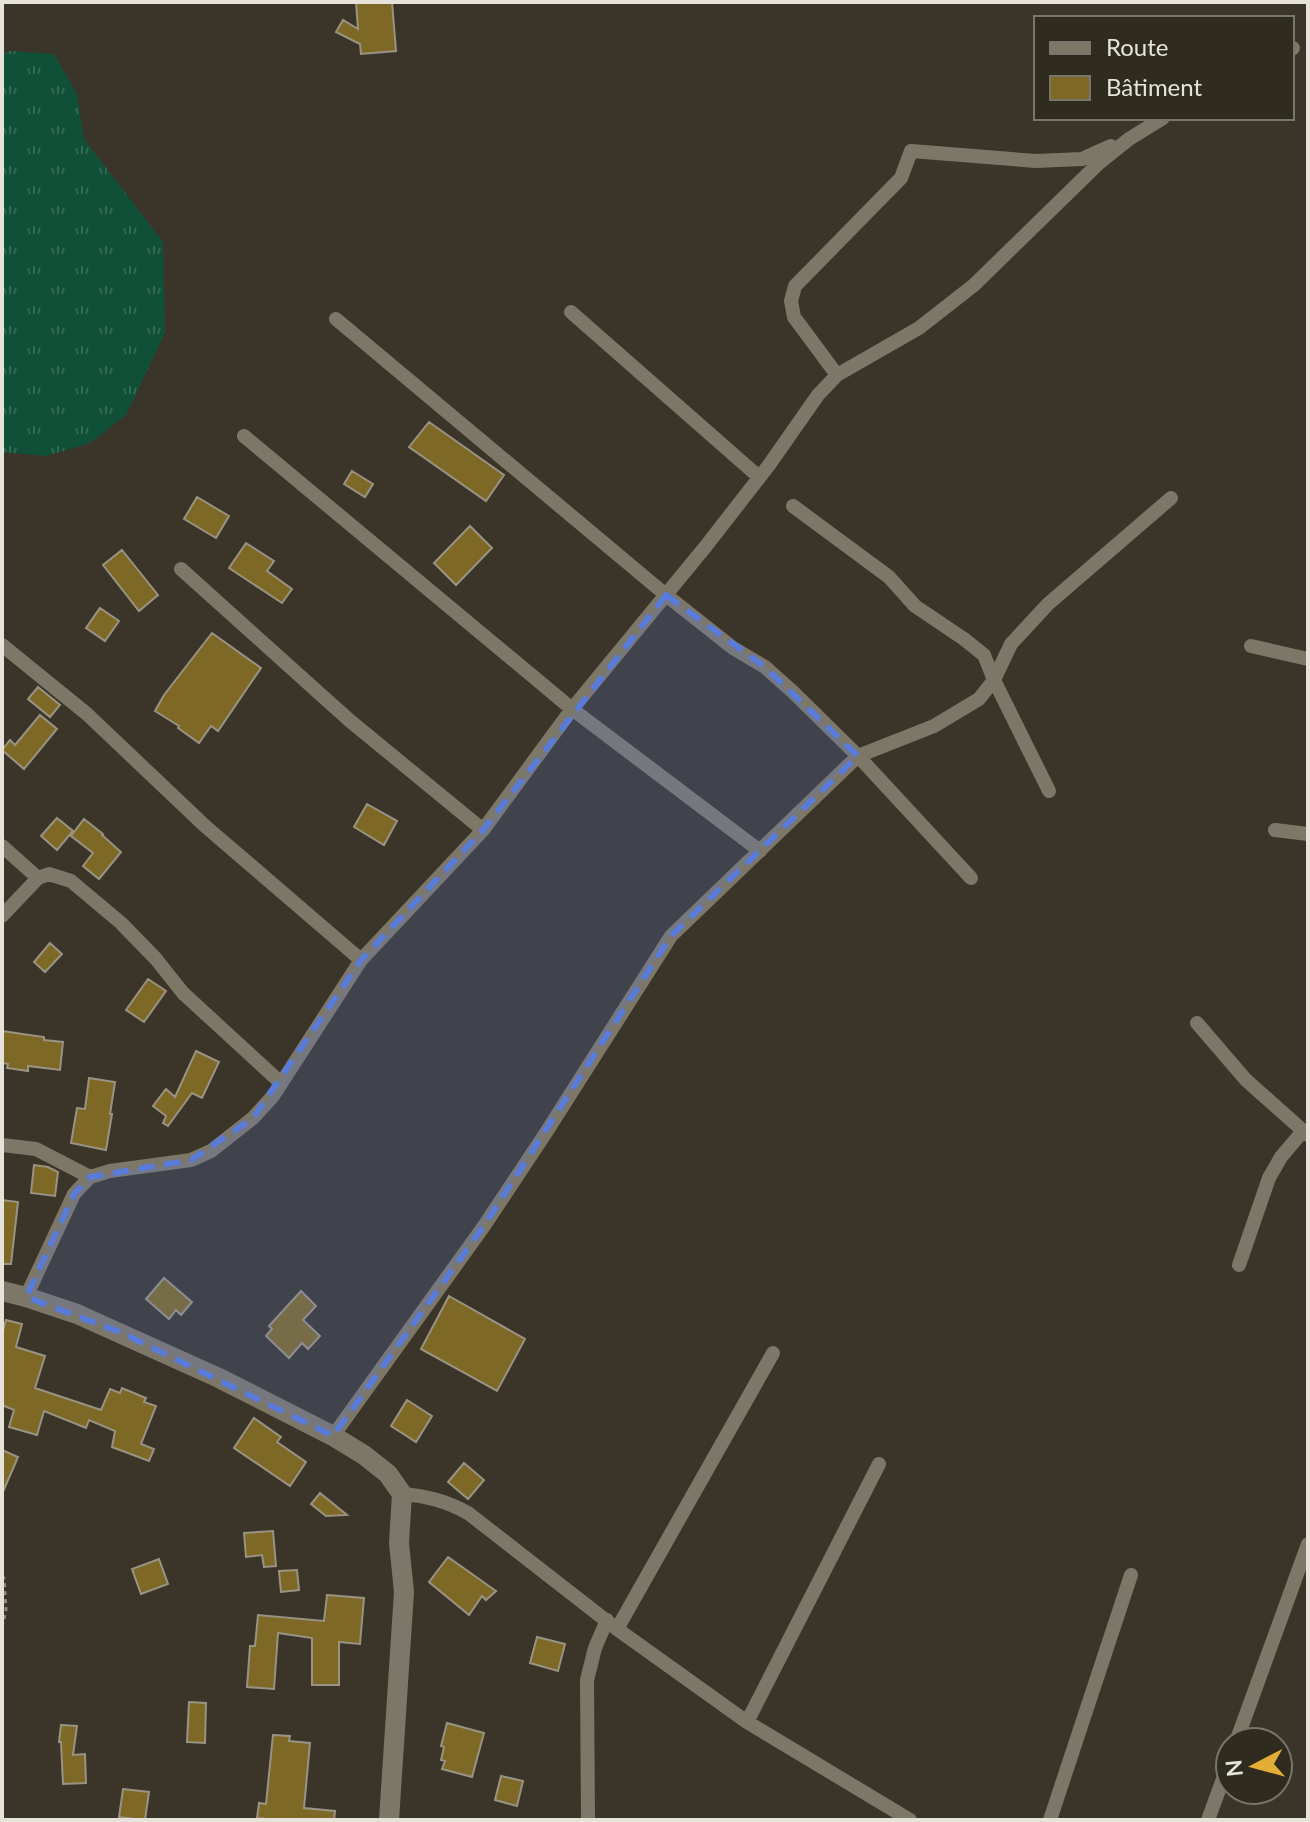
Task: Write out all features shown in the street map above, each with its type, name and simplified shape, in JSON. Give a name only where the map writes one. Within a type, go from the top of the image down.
[{"type":"main road","points":[[2,1291],[77,1314],[219,1378],[333,1436],[388,1474],[402,1494],[399,1543],[404,1592],[389,1820]]},
{"type":"street","points":[[26,1297],[74,1194],[90,1177],[110,1171],[191,1160],[211,1151],[253,1118],[273,1096],[361,960],[483,830],[572,709],[666,595],[759,477],[818,395],[837,375],[919,328],[974,285],[1099,163],[1160,120]]},
{"type":"street","points":[[837,375],[794,317],[791,301],[795,286],[901,178],[911,151],[1036,161],[1082,159],[1129,139]]},
{"type":"street","points":[[571,312],[759,477]]},
{"type":"street","points":[[336,319],[666,595],[733,648],[765,667],[858,756],[971,878]]},
{"type":"street","points":[[244,436],[572,709],[760,851]]},
{"type":"street","points":[[333,1436],[484,1226],[671,936],[858,756],[934,726],[979,699],[994,680],[1011,644],[1048,604],[1171,498]]},
{"type":"street","points":[[793,506],[889,577],[915,606],[984,655],[1049,791]]},
{"type":"street","points":[[181,569],[349,720],[483,830]]},
{"type":"street","points":[[2,645],[87,714],[205,826],[361,960]]},
{"type":"street","points":[[1251,646],[1308,659]]},
{"type":"street","points":[[1275,830],[1308,834]]},
{"type":"street","points":[[2,846],[38,878]]},
{"type":"street","points":[[2,916],[38,878],[49,874],[71,881],[156,959],[183,993],[281,1083]]},
{"type":"street","points":[[1197,1023],[1246,1080],[1306,1133],[1281,1157],[1269,1178],[1239,1265]]},
{"type":"street","points":[[2,1145],[36,1149],[90,1177]]},
{"type":"street","points":[[588,1820],[587,1680],[595,1648],[612,1625],[773,1353]]},
{"type":"street","points":[[747,1722],[879,1464]]},
{"type":"street","points":[[402,1494],[426,1496],[450,1503],[468,1513],[612,1625],[747,1722],[910,1820]]},
{"type":"street","points":[[1242,1726],[1308,1544]]},
{"type":"street","points":[[1050,1820],[1131,1575]]},
{"type":"path","points":[[2,1576],[6,1610],[2,1627]]},
{"type":"highlighted area","points":[[666,595],[765,667],[858,756],[671,936],[484,1226],[333,1436],[122,1333],[26,1297],[74,1194],[90,1177],[191,1160],[253,1118],[361,960],[483,830]]},
{"type":"green space","points":[[9,51],[54,54],[77,94],[84,139],[163,242],[165,333],[126,415],[90,443],[46,456],[2,452],[2,55]]},
{"type":"building","points":[[356,2],[392,2],[396,51],[361,54],[360,44],[336,32],[343,20],[358,29]]},
{"type":"building","points":[[429,422],[504,475],[486,501],[409,447]]},
{"type":"building","points":[[352,471],[373,484],[365,497],[344,484]]},
{"type":"building","points":[[197,497],[229,516],[216,538],[184,519]]},
{"type":"building","points":[[470,526],[492,548],[456,585],[434,563]]},
{"type":"building","points":[[246,543],[274,561],[267,571],[292,589],[282,603],[229,568]]},
{"type":"building","points":[[122,550],[158,595],[139,611],[103,565]]},
{"type":"building","points":[[100,608],[119,621],[105,641],[86,628]]},
{"type":"building","points":[[212,633],[261,668],[218,731],[211,726],[199,743],[155,711]]},
{"type":"building","points":[[38,687],[60,705],[50,717],[28,699]]},
{"type":"building","points":[[40,715],[57,729],[24,769],[2,750],[10,740],[15,745]]},
{"type":"building","points":[[367,804],[397,821],[384,845],[354,827]]},
{"type":"building","points":[[57,818],[73,831],[57,850],[41,836]]},
{"type":"building","points":[[84,819],[121,852],[99,879],[83,866],[93,853],[71,836]]},
{"type":"building","points":[[50,943],[62,954],[45,972],[34,962]]},
{"type":"building","points":[[148,979],[166,991],[144,1022],[126,1010]]},
{"type":"building","points":[[2,1031],[63,1042],[60,1070],[28,1066],[28,1071],[7,1068],[8,1064],[2,1063]]},
{"type":"building","points":[[196,1051],[219,1062],[202,1098],[192,1093],[168,1126],[163,1123],[166,1116],[153,1106],[166,1089],[175,1097]]},
{"type":"building","points":[[89,1078],[115,1082],[106,1150],[71,1143],[77,1108],[85,1109]]},
{"type":"building","points":[[34,1165],[58,1172],[55,1196],[31,1193]]},
{"type":"building","points":[[2,1200],[18,1202],[11,1264],[2,1264]]},
{"type":"building","points":[[164,1278],[192,1302],[181,1315],[176,1310],[169,1319],[146,1299]]},
{"type":"building","points":[[301,1291],[316,1306],[303,1320],[320,1336],[308,1349],[302,1343],[289,1358],[266,1336],[272,1329],[269,1326]]},
{"type":"building","points":[[449,1296],[525,1339],[497,1391],[421,1349]]},
{"type":"building","points":[[6,1320],[22,1324],[16,1347],[45,1356],[35,1388],[101,1410],[110,1389],[120,1393],[122,1388],[156,1406],[141,1444],[154,1449],[149,1461],[112,1447],[115,1431],[89,1420],[86,1428],[44,1411],[37,1435],[9,1427],[14,1410],[2,1405],[2,1334]]},
{"type":"building","points":[[407,1400],[432,1416],[416,1442],[391,1426]]},
{"type":"building","points":[[254,1418],[281,1437],[277,1442],[306,1462],[290,1486],[234,1448]]},
{"type":"building","points":[[2,1450],[18,1457],[2,1494]]},
{"type":"building","points":[[464,1463],[484,1480],[468,1499],[448,1482]]},
{"type":"building","points":[[320,1493],[347,1515],[326,1516],[311,1504]]},
{"type":"building","points":[[273,1531],[276,1566],[264,1567],[262,1555],[246,1557],[244,1533]]},
{"type":"building","points":[[448,1557],[496,1591],[486,1600],[482,1596],[469,1615],[429,1582]]},
{"type":"building","points":[[159,1559],[168,1584],[141,1594],[132,1569]]},
{"type":"building","points":[[297,1570],[299,1590],[281,1592],[279,1571]]},
{"type":"building","points":[[327,1595],[364,1598],[360,1644],[339,1642],[339,1685],[312,1685],[312,1638],[278,1633],[274,1689],[247,1687],[250,1646],[255,1646],[258,1615],[324,1621]]},
{"type":"building","points":[[537,1637],[565,1644],[558,1671],[530,1663]]},
{"type":"building","points":[[189,1702],[206,1703],[205,1743],[187,1742]]},
{"type":"building","points":[[447,1723],[484,1733],[472,1777],[442,1769],[445,1761],[441,1760],[444,1747],[441,1746]]},
{"type":"building","points":[[61,1725],[77,1726],[73,1755],[85,1754],[86,1783],[63,1784],[59,1742]]},
{"type":"building","points":[[273,1735],[290,1736],[289,1741],[310,1743],[304,1808],[335,1811],[334,1820],[257,1818],[259,1803],[266,1804]]},
{"type":"building","points":[[501,1776],[523,1781],[517,1806],[495,1800]]},
{"type":"building","points":[[123,1789],[149,1792],[145,1820],[119,1817]]}]
